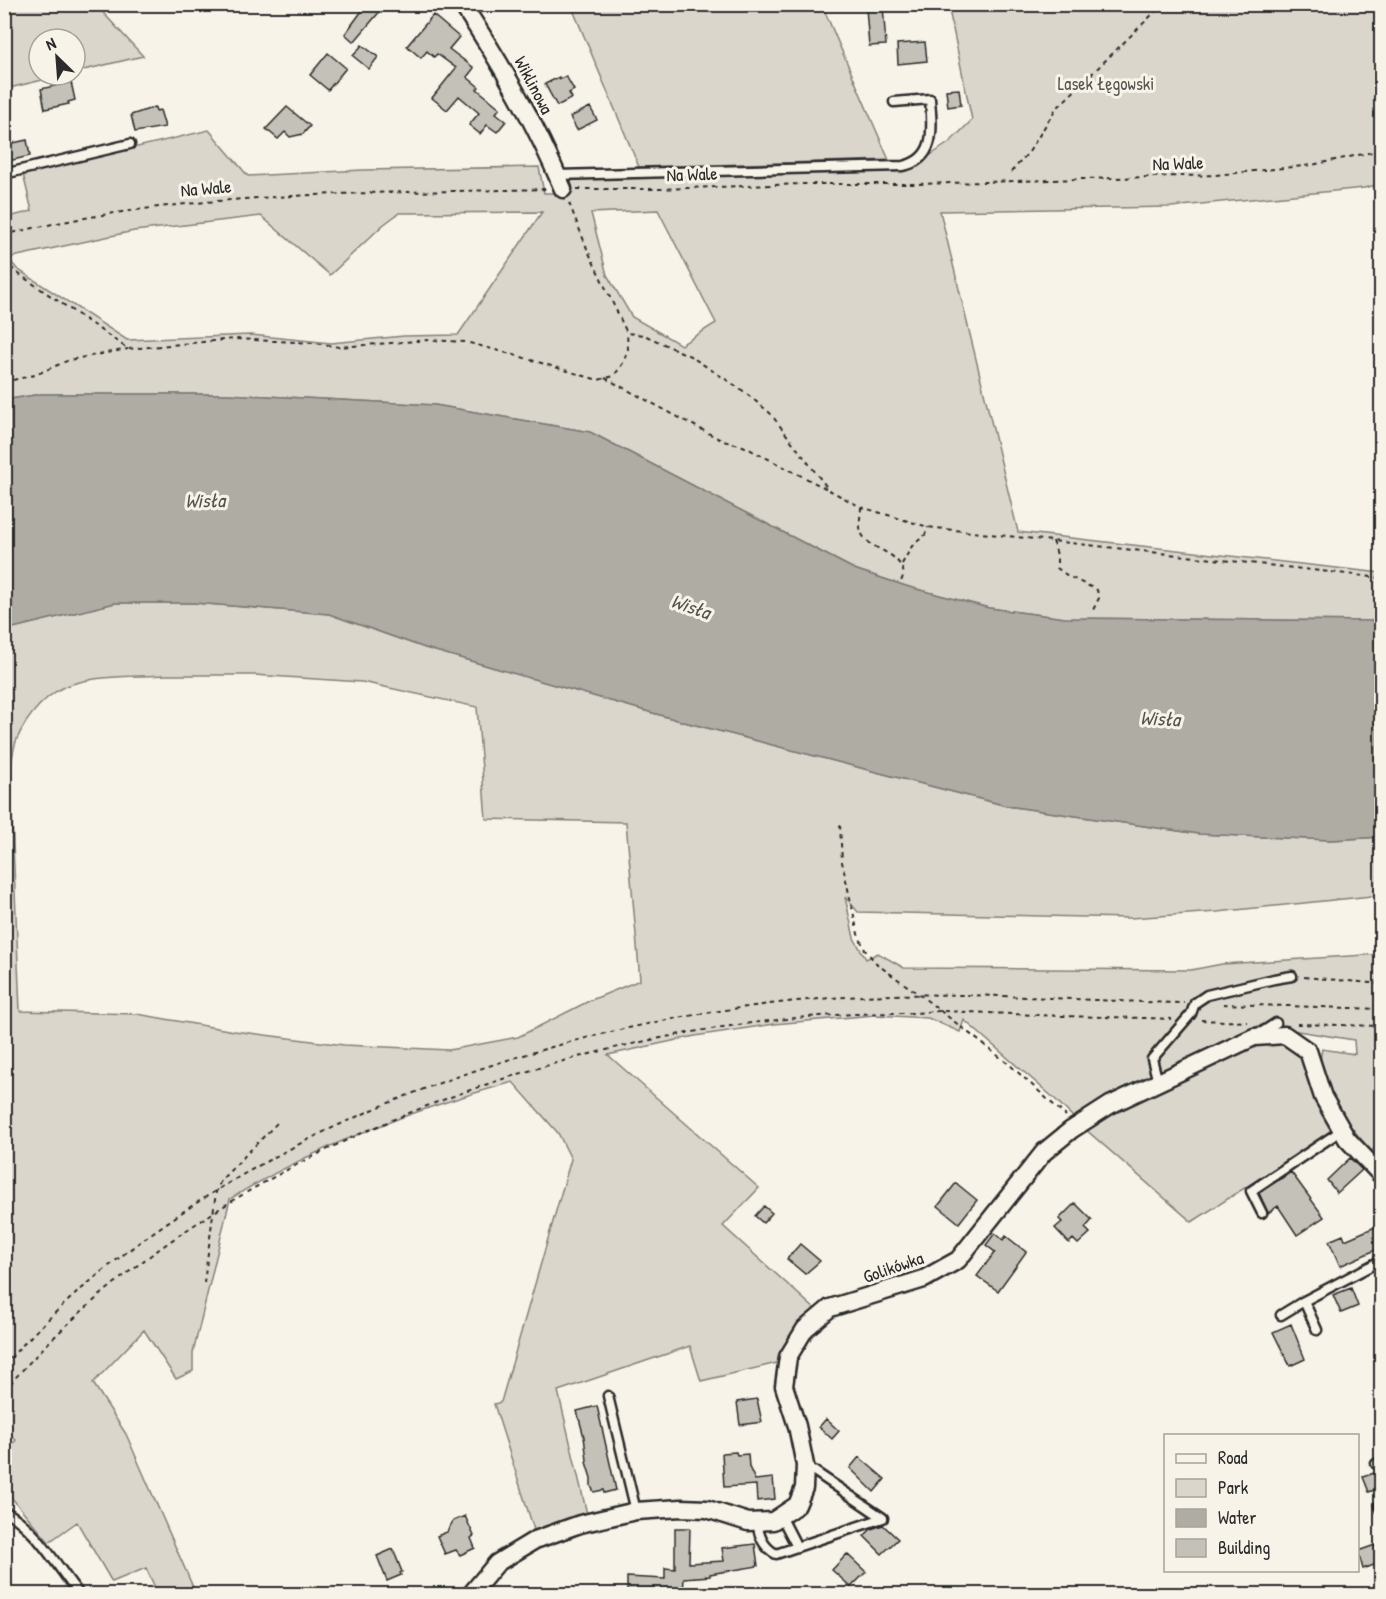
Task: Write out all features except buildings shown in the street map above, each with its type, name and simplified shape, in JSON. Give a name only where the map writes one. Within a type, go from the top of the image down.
[{"type":"street","name":"Wiklinowa","points":[[462,4],[524,104],[560,182]]},
{"type":"street","name":"Golikówka","points":[[781,1516],[796,1505],[804,1488],[805,1465],[797,1426],[784,1386],[788,1358],[805,1329],[830,1308],[924,1279],[958,1260],[1044,1152],[1077,1126],[1110,1105],[1254,1037],[1285,1035],[1308,1051],[1323,1096],[1347,1139],[1382,1176]]},
{"type":"street","points":[[471,1594],[497,1563],[535,1540],[580,1524],[636,1511],[681,1508],[707,1509],[748,1522],[774,1521],[781,1516]]},
{"type":"lane","points":[[560,182],[914,164],[921,159],[928,147],[932,128],[930,99],[894,102]]},
{"type":"lane","points":[[4,174],[130,144]]},
{"type":"lane","points":[[1158,1082],[1152,1059],[1186,1020],[1195,1003],[1207,995],[1274,978],[1292,976]]},
{"type":"lane","points":[[1254,1037],[1276,1023]]},
{"type":"lane","points":[[1262,1213],[1251,1191],[1342,1130]]},
{"type":"lane","points":[[1281,1315],[1382,1260]]},
{"type":"lane","points":[[1304,1301],[1317,1330]]},
{"type":"lane","points":[[608,1396],[636,1511]]},
{"type":"lane","points":[[757,1522],[758,1532],[768,1549],[776,1554],[882,1518],[805,1465]]},
{"type":"lane","points":[[1382,1504],[1380,1505],[1382,1510]]},
{"type":"lane","points":[[4,1511],[23,1525],[46,1550],[79,1594]]},
{"type":"lane","points":[[781,1516],[797,1547]]},
{"type":"path","points":[[1011,172],[1029,152],[1055,110],[1163,4]]},
{"type":"path","name":"Na Wale","points":[[4,235],[94,215],[216,200],[560,182],[659,189],[1216,175],[1312,165],[1382,150]]},
{"type":"path","points":[[4,382],[35,375],[69,360],[128,349],[234,339],[315,343],[339,347],[429,340],[466,342],[590,379],[598,380],[614,376],[623,363],[628,349],[627,333],[588,251],[560,182]]},
{"type":"path","points":[[4,261],[16,272],[128,349]]},
{"type":"path","points":[[627,333],[644,335],[690,356],[742,390],[770,413],[829,490]]},
{"type":"path","points":[[605,378],[705,432],[743,447],[861,507],[928,527],[1382,578]]},
{"type":"path","points":[[861,507],[860,526],[863,536],[871,544],[893,555],[902,564],[904,574],[900,584]]},
{"type":"path","points":[[902,564],[912,546],[925,535],[928,527]]},
{"type":"path","points":[[1053,541],[1057,555],[1057,568],[1097,590],[1099,598],[1093,610]]},
{"type":"path","points":[[840,825],[842,862],[858,934],[865,950],[878,965],[1010,1065],[1077,1126]]},
{"type":"path","points":[[1292,976],[1382,984]]},
{"type":"path","points":[[4,1365],[91,1281],[154,1232],[216,1192],[297,1146],[415,1093],[515,1057],[572,1041],[668,1019],[729,1009],[809,1000],[920,995],[1382,1009]]},
{"type":"path","points":[[4,1391],[46,1346],[91,1304],[174,1238],[214,1213],[291,1168],[378,1127],[435,1103],[549,1066],[639,1044],[748,1024],[847,1014],[940,1011],[1382,1026]]},
{"type":"path","points":[[204,1283],[216,1192],[221,1180],[280,1120]]},
{"type":"green space","points":[[4,5],[96,5],[143,56],[87,69],[87,27],[27,27],[27,84],[5,89]]},
{"type":"green space","points":[[571,5],[822,5],[889,160],[639,167]]},
{"type":"green space","name":"Lasek Łęgowski","points":[[948,5],[1381,5],[1381,184],[1364,188],[1171,207],[940,211],[1018,532],[1381,573],[1381,621],[1065,618],[989,608],[909,587],[854,569],[590,432],[435,405],[227,394],[41,394],[5,400],[5,218],[32,211],[23,174],[209,130],[248,176],[363,170],[539,167],[544,193],[561,193],[568,178],[918,167],[925,159],[950,142],[972,120]],"holes":[[[658,210],[716,323],[681,345],[632,317],[607,275],[591,213]],[[542,212],[458,335],[404,336],[331,343],[251,335],[127,340],[17,269],[8,258],[134,231],[261,216],[330,275],[399,213]]]},
{"type":"green space","points":[[115,603],[194,603],[329,614],[425,648],[688,723],[1007,806],[1199,834],[1331,840],[1381,837],[1381,895],[1217,912],[1130,918],[858,912],[845,897],[854,938],[866,959],[878,953],[904,968],[1191,970],[1222,964],[1381,954],[1381,1145],[1371,1151],[1362,1141],[1335,1104],[1323,1076],[1322,1049],[1355,1054],[1354,1040],[1260,1025],[1115,1093],[1074,1118],[964,1020],[960,1032],[928,1018],[875,1015],[774,1024],[695,1036],[608,1055],[759,1188],[723,1226],[817,1311],[797,1330],[777,1363],[701,1381],[690,1346],[558,1391],[587,1514],[535,1533],[494,1404],[501,1402],[571,1159],[558,1133],[513,1082],[440,1104],[332,1145],[230,1199],[193,1353],[193,1371],[176,1379],[144,1330],[93,1383],[126,1434],[196,1594],[158,1594],[146,1568],[112,1582],[77,1522],[49,1542],[5,1490],[5,1476],[10,1463],[5,1453],[16,1440],[4,1430],[4,630]],"holes":[[[166,675],[254,675],[362,682],[477,707],[486,819],[626,822],[640,980],[589,1001],[518,1037],[449,1050],[344,1045],[234,1031],[137,1014],[20,1011],[10,771],[16,743],[32,713],[55,692],[83,681]]]},
{"type":"green space","points":[[1281,1041],[1301,1054],[1337,1128],[1192,1222],[1084,1128],[1112,1110],[1248,1046]]},
{"type":"water","name":"Wisła","points":[[41,394],[227,394],[435,405],[590,432],[854,569],[909,587],[989,608],[1065,618],[1381,621],[1381,837],[1331,840],[1199,834],[1007,806],[688,723],[425,648],[329,614],[194,603],[115,603],[5,630],[5,400]]}]
